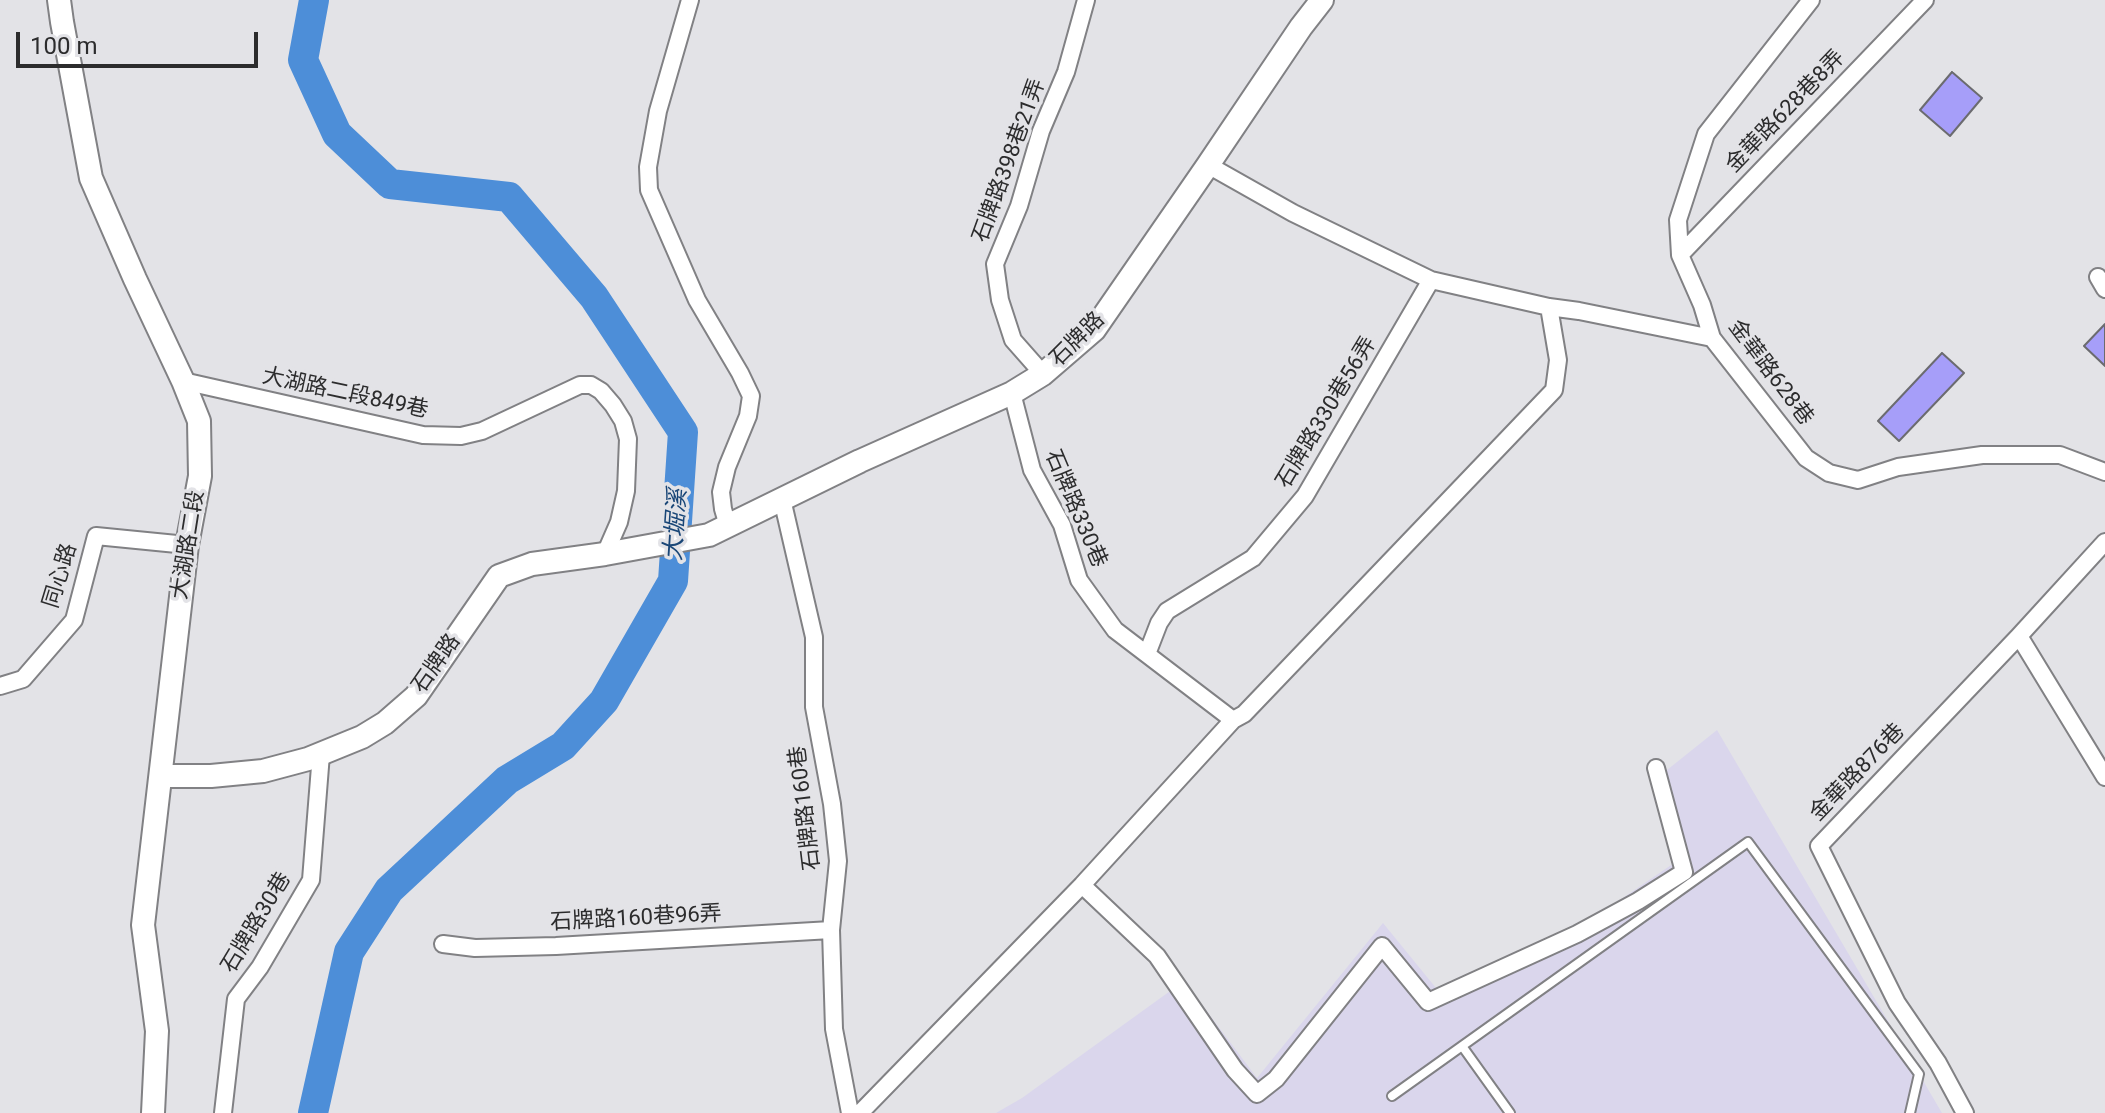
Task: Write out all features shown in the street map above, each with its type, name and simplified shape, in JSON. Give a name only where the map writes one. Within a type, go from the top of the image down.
[{"type":"street","name":"大湖路二段","points":[[59,0],[91,178],[199,421],[200,476],[187,545],[143,925],[157,1031],[153,1113]]},
{"type":"street","points":[[690,0],[658,111],[648,167],[649,190],[697,300],[751,396],[748,416],[727,467],[721,492],[723,509],[719,530]]},
{"type":"street","name":"石牌路398巷21弄","points":[[1043,374],[1013,340],[1006,324],[995,264],[1019,206],[1041,131],[1066,72],[1086,0]]},
{"type":"street","name":"石牌路","points":[[161,776],[211,776],[263,771],[321,754],[362,737],[385,723],[416,696],[499,576],[532,564],[605,554],[719,530],[860,461],[1012,393],[1043,374],[1094,330],[1322,0]]},
{"type":"street","name":"金華路628巷","points":[[1811,0],[1706,134],[1678,220],[1680,255],[1702,305],[1712,338],[1806,458],[1829,473],[1858,480],[1898,467],[1982,455],[2060,455],[2105,472]]},
{"type":"street","name":"金華路628巷8弄","points":[[1680,255],[1925,0]]},
{"type":"street","points":[[1208,165],[1293,213],[1431,280],[1549,307],[1712,338]]},
{"type":"street","name":"石牌路330巷56弄","points":[[1147,654],[1167,611],[1253,558],[1305,496],[1431,280]]},
{"type":"street","points":[[860,1113],[1082,885],[1233,720],[1244,714],[1554,390],[1558,360],[1549,307]]},
{"type":"street","name":"大湖路二段849巷","points":[[183,381],[423,435],[461,436],[482,431],[580,385],[591,385],[613,405],[623,421],[628,439],[626,491],[619,522],[605,554]]},
{"type":"street","name":"石牌路330巷","points":[[1012,393],[1032,470],[1062,525],[1079,580],[1115,630],[1233,720]]},
{"type":"street","name":"石牌路160巷","points":[[782,499],[814,637],[814,707],[832,804],[838,861],[831,930],[834,1029],[850,1113]]},
{"type":"street","name":"同心路","points":[[0,686],[23,679],[74,620],[96,536],[187,545]]},
{"type":"street","name":"金華路876巷","points":[[1965,1113],[1938,1063],[1897,1003],[1819,846],[2105,542]]},
{"type":"street","points":[[2019,636],[2105,777]]},
{"type":"street","name":"石牌路30巷","points":[[223,1113],[236,999],[260,967],[311,880],[321,754]]},
{"type":"street","points":[[1082,885],[1157,956],[1235,1070],[1257,1094],[1276,1079],[1382,946],[1428,1002],[1577,934],[1684,872],[1656,768]]},
{"type":"street","name":"石牌路160巷96弄","points":[[443,944],[475,948],[556,946],[831,930]]},
{"type":"lane","points":[[1392,1096],[1748,842],[1919,1074],[1910,1113]]},
{"type":"lane","points":[[1462,1046],[1510,1113]]},
{"type":"shaded area","points":[[1717,730],[1942,1113],[996,1113],[1022,1098],[1184,981],[1257,1078],[1383,923],[1436,988],[1598,915],[1677,861],[1662,774]]},
{"type":"building","points":[[1952,72],[1982,98],[1950,136],[1920,110]]},
{"type":"building","points":[[2105,324],[2105,366],[2084,346]]},
{"type":"building","points":[[1942,353],[1964,373],[1899,441],[1878,421]]},
{"type":"waterway","name":"大堀溪","points":[[313,1113],[349,952],[389,890],[507,780],[563,746],[604,701],[673,581],[683,432],[594,297],[509,197],[390,184],[337,134],[303,60],[314,0]]}]
